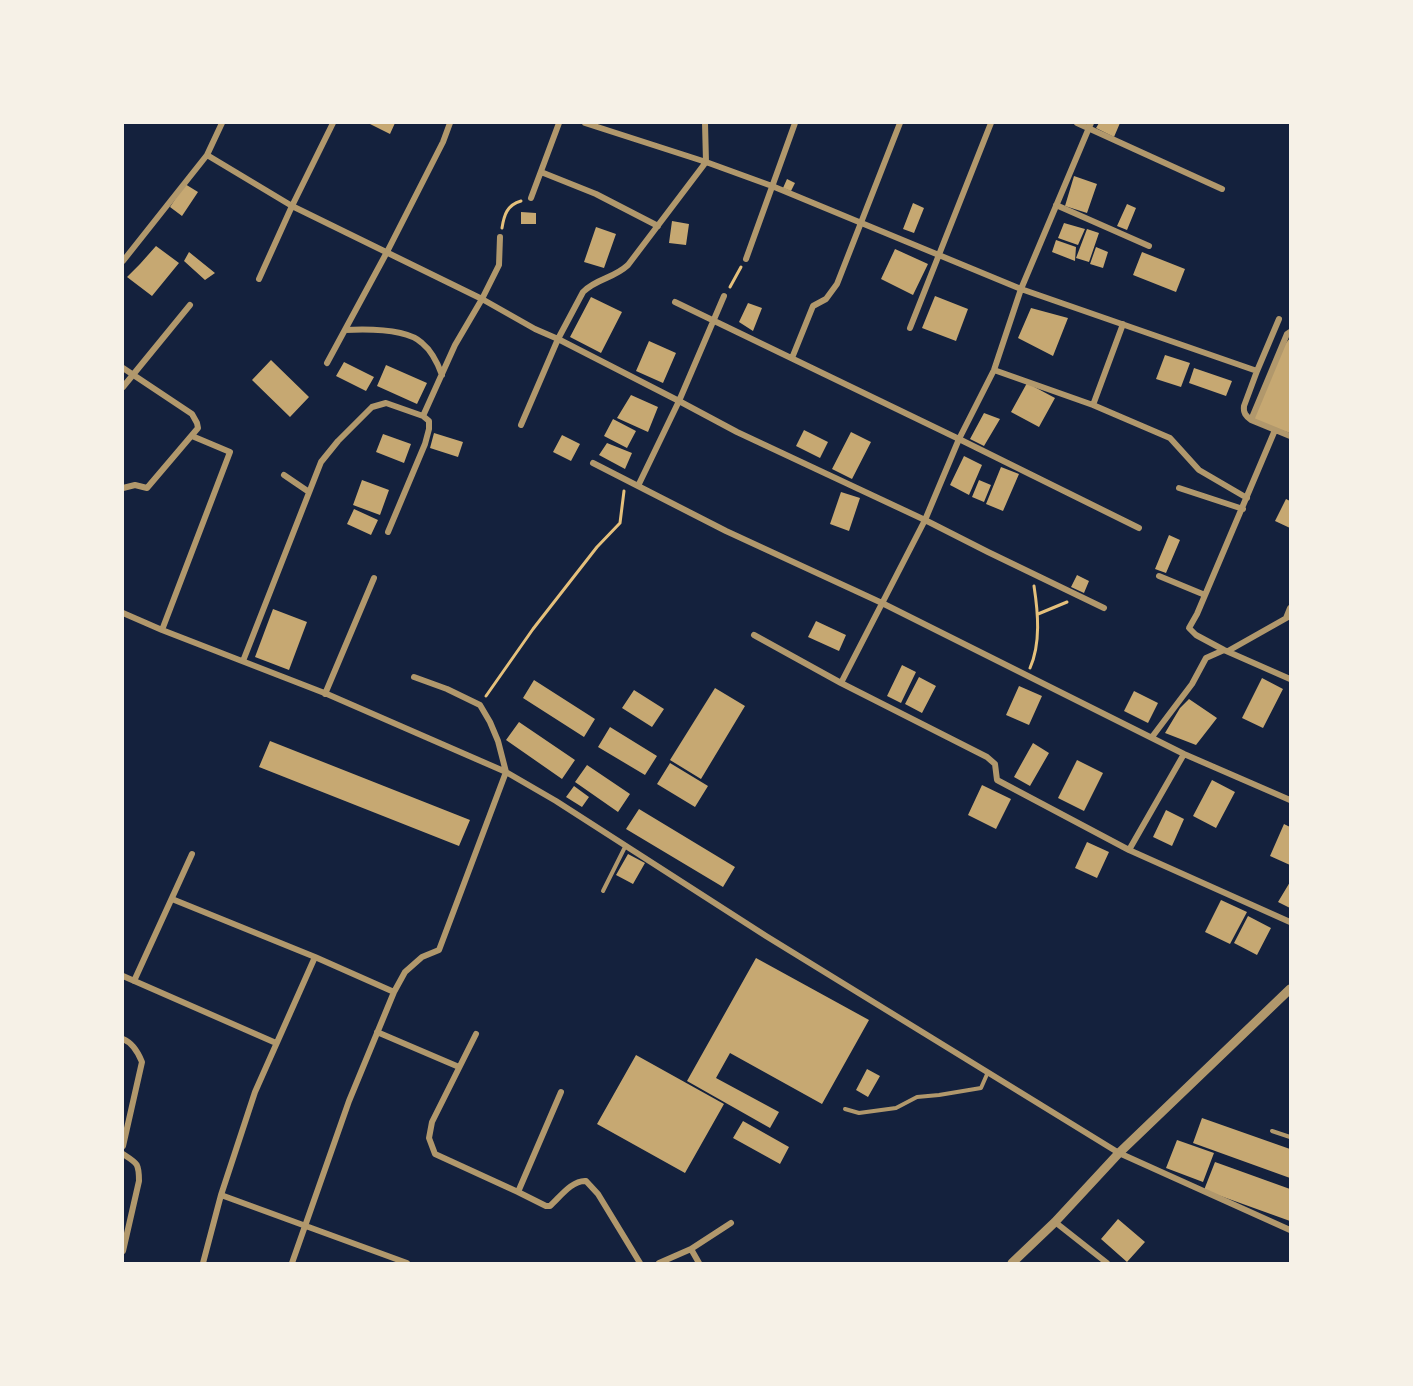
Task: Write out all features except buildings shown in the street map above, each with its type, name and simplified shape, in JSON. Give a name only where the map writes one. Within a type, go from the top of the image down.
[{"type":"street","points":[[123,261],[207,155],[222,123]]},
{"type":"street","points":[[260,279],[292,206],[333,123]]},
{"type":"street","points":[[327,363],[387,252],[443,142],[450,123]]},
{"type":"street","points":[[531,198],[559,123]]},
{"type":"street","points":[[585,123],[772,186],[1021,289],[1257,371]]},
{"type":"street","points":[[522,425],[558,339],[583,292],[589,286],[615,275],[628,265],[706,162],[705,123]]},
{"type":"street","points":[[746,259],[795,123]]},
{"type":"street","points":[[792,358],[813,306],[826,298],[837,284],[900,123]]},
{"type":"street","points":[[910,328],[991,123]]},
{"type":"street","points":[[1077,123],[1090,126],[1222,189]]},
{"type":"street","points":[[841,683],[925,520],[959,439],[994,370],[1021,289],[1090,126]]},
{"type":"street","points":[[207,155],[292,206],[482,299],[535,329],[679,400],[737,432],[925,520],[1104,608]]},
{"type":"street","points":[[541,172],[596,194],[658,226]]},
{"type":"street","points":[[1056,205],[1149,246]]},
{"type":"street","points":[[423,416],[455,345],[499,265],[500,237]]},
{"type":"street","points":[[638,486],[724,297]]},
{"type":"street","points":[[675,302],[1139,528]]},
{"type":"street","points":[[123,387],[190,305]]},
{"type":"street","points":[[1280,319],[1257,371],[1244,411],[1251,420],[1290,436]]},
{"type":"street","points":[[1093,405],[1123,324]]},
{"type":"street","points":[[345,330],[369,329],[400,332],[422,342],[437,362],[442,375]]},
{"type":"street","points":[[1251,420],[1287,334],[1290,332]]},
{"type":"street","points":[[123,368],[192,414],[198,428],[147,488],[135,485],[123,488]]},
{"type":"street","points":[[994,370],[1093,405],[1170,438],[1199,470],[1247,498]]},
{"type":"street","points":[[243,661],[321,462],[338,441],[372,407],[386,403],[423,416],[429,421],[425,444],[388,532]]},
{"type":"street","points":[[1275,430],[1197,614],[1188,628],[1196,635],[1226,651],[1290,678]]},
{"type":"street","points":[[162,630],[230,452],[192,436]]},
{"type":"street","points":[[593,463],[726,531],[882,603],[1184,754],[1290,800]]},
{"type":"street","points":[[284,475],[309,492]]},
{"type":"street","points":[[1179,488],[1243,509]]},
{"type":"street","points":[[1159,576],[1205,595]]},
{"type":"street","points":[[325,693],[374,578]]},
{"type":"street","points":[[1152,737],[1192,684],[1206,658],[1226,651],[1288,617],[1290,608]]},
{"type":"street","points":[[123,613],[325,693],[506,772],[556,801],[766,936],[1119,1153],[1290,1230]]},
{"type":"street","points":[[754,635],[841,683],[987,757],[995,764],[997,780],[1129,850],[1290,922]]},
{"type":"street","points":[[292,1263],[349,1101],[394,992],[405,972],[422,957],[439,950],[506,772],[494,732],[480,705],[447,689],[414,677]]},
{"type":"street","points":[[1129,850],[1184,754]]},
{"type":"street","points":[[134,981],[192,854]]},
{"type":"street","points":[[171,899],[315,957],[394,992]]},
{"type":"street","points":[[203,1263],[221,1195],[255,1092],[315,957]]},
{"type":"street","points":[[123,976],[276,1043]]},
{"type":"street","points":[[1012,1263],[1055,1222],[1119,1153],[1288,995]]},
{"type":"street","points":[[377,1032],[459,1067]]},
{"type":"street","points":[[476,1034],[432,1122],[429,1138],[435,1154],[550,1206],[574,1184],[586,1181],[598,1194],[640,1263]]},
{"type":"street","points":[[123,1039],[129,1041],[138,1052],[142,1062],[123,1146]]},
{"type":"street","points":[[518,1191],[561,1092]]},
{"type":"street","points":[[123,1154],[136,1162],[139,1171],[139,1181],[123,1251]]},
{"type":"street","points":[[221,1195],[396,1261],[407,1263]]},
{"type":"street","points":[[1055,1222],[1107,1263]]},
{"type":"street","points":[[659,1263],[692,1249],[731,1223]]},
{"type":"street","points":[[692,1249],[699,1263]]},
{"type":"lane","points":[[603,891],[625,847]]},
{"type":"lane","points":[[845,1110],[859,1113],[896,1108],[917,1096],[981,1088],[988,1072]]},
{"type":"lane","points":[[1272,1131],[1290,1137]]},
{"type":"path","points":[[500,237],[504,217],[509,207],[531,198]]},
{"type":"path","points":[[724,297],[746,259]]},
{"type":"path","points":[[480,705],[533,629],[597,547],[620,523],[626,480]]},
{"type":"path","points":[[1027,675],[1035,656],[1038,614],[1032,574]]},
{"type":"path","points":[[1038,614],[1070,601]]}]
